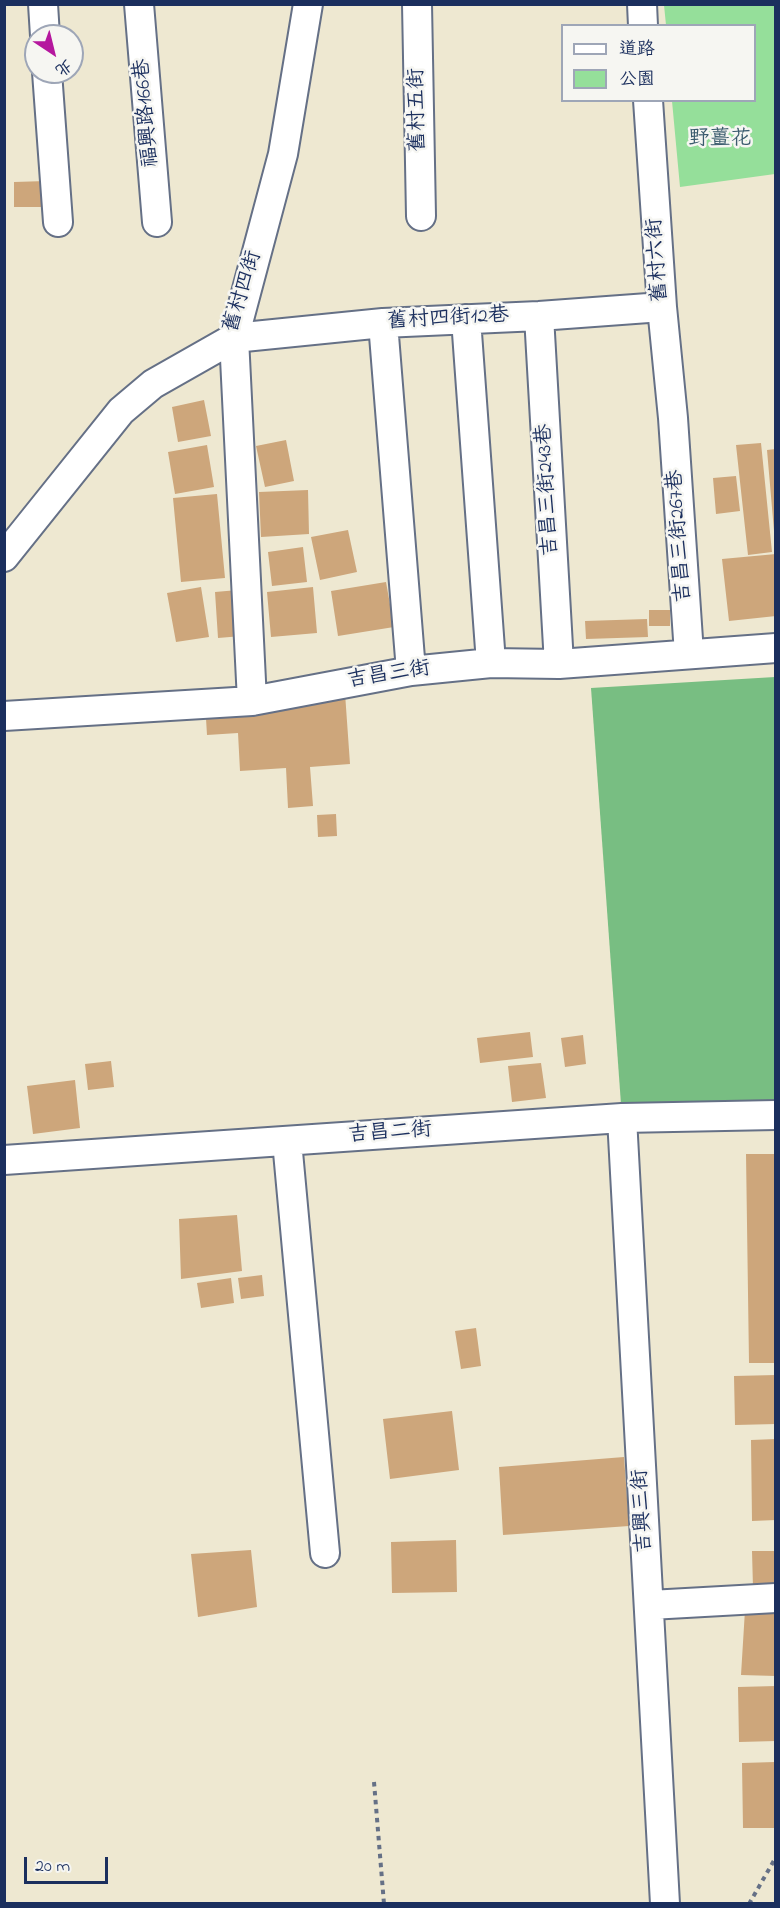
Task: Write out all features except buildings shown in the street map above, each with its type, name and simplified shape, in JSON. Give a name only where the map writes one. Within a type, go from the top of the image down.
[{"type":"street","points":[[42,4],[44,24]]},
{"type":"street","name":"福興路166巷","points":[[139,4],[158,222]]},
{"type":"street","name":"舊村四街","points":[[4,557],[121,411],[153,384],[234,338],[283,154],[308,4]]},
{"type":"street","name":"舊村五街","points":[[417,4],[421,216]]},
{"type":"street","points":[[642,4],[643,24]]},
{"type":"street","points":[[48,84],[58,222]]},
{"type":"street","name":"舊村六街","points":[[648,102],[662,307],[673,418]]},
{"type":"street","name":"舊村四街12巷","points":[[234,338],[383,323],[539,316],[662,307]]},
{"type":"street","name":"吉昌三街243巷","points":[[539,316],[560,664]]},
{"type":"street","points":[[466,319],[490,663]]},
{"type":"street","points":[[383,323],[411,671]]},
{"type":"street","points":[[234,338],[252,701]]},
{"type":"street","name":"吉昌三街267巷","points":[[673,418],[688,654]]},
{"type":"street","name":"吉昌三街","points":[[4,716],[252,701],[411,671],[490,663],[560,664],[776,648]]},
{"type":"street","name":"吉昌二街","points":[[4,1160],[622,1118],[776,1115]]},
{"type":"street","name":"吉興三街","points":[[622,1118],[665,1904]]},
{"type":"street","points":[[287,1141],[325,1553]]},
{"type":"street","points":[[650,1605],[776,1598]]},
{"type":"path","points":[[374,1782],[384,1904]]},
{"type":"path","points":[[749,1904],[776,1857]]},
{"type":"green space","name":"野薑花","points":[[664,5],[775,5],[775,174],[680,187],[672,102],[756,102],[756,24],[666,24]]},
{"type":"green space","points":[[775,677],[775,1105],[622,1118],[591,688]]}]
